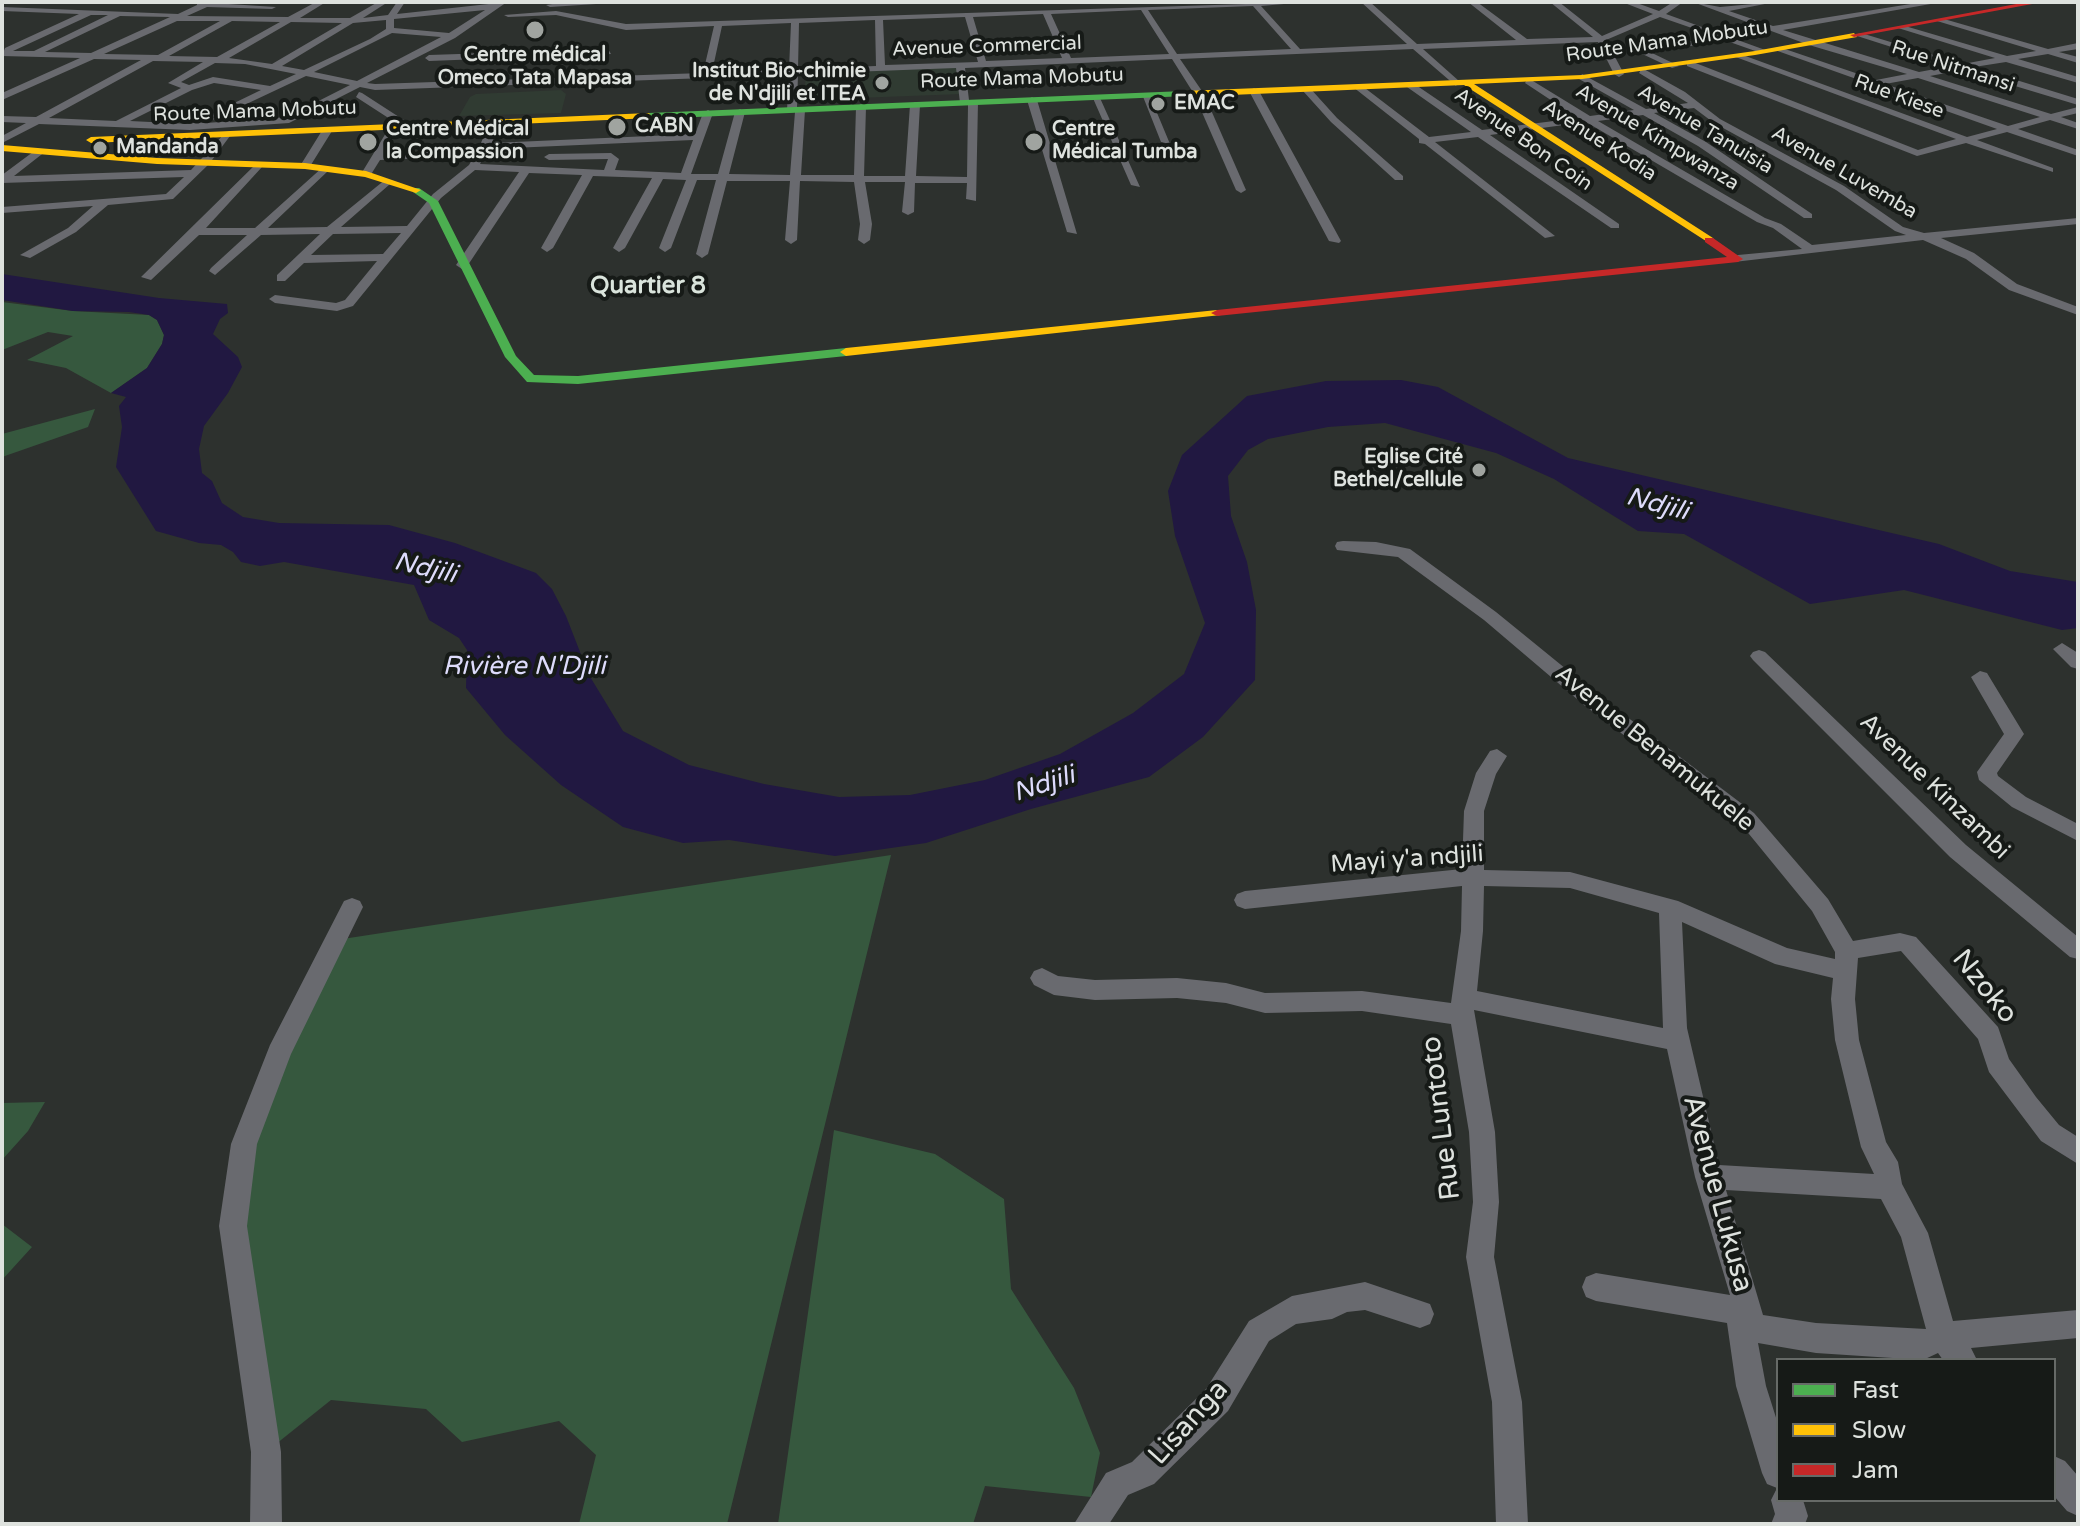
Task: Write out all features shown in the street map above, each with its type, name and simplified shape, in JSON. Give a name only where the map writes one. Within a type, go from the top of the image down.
[{"type":"street","points":[[34,54],[140,2]]},
{"type":"street","points":[[241,6],[254,2]]},
{"type":"street","points":[[189,88],[173,83],[322,2]]},
{"type":"street","points":[[275,66],[384,2]]},
{"type":"street","points":[[390,30],[390,18],[401,2]]},
{"type":"street","points":[[460,10],[469,2]]},
{"type":"street","points":[[2,9],[122,12],[229,20],[348,21],[500,4],[575,2]]},
{"type":"street","points":[[539,4],[623,2]]},
{"type":"street","points":[[934,2],[937,15]]},
{"type":"street","name":"Avenue Commercial","points":[[508,15],[556,13],[626,27],[719,23],[734,17],[795,20],[1303,2]]},
{"type":"street","points":[[1365,2],[1415,47],[1462,83]]},
{"type":"street","points":[[1472,2],[1526,43]]},
{"type":"street","points":[[1554,2],[1601,39],[1619,74]]},
{"type":"street","points":[[1626,2],[2078,153]]},
{"type":"street","points":[[1662,15],[1679,2]]},
{"type":"street","name":"Rue Nitmansi","points":[[1697,2],[1814,43],[2078,126]]},
{"type":"street","points":[[1662,15],[1771,2]]},
{"type":"street","points":[[1880,2],[1902,8]]},
{"type":"street","points":[[1773,29],[1938,2]]},
{"type":"street","points":[[181,3],[282,7]]},
{"type":"street","points":[[2,97],[208,3]]},
{"type":"street","name":"Route Mama Mobutu","points":[[2,143],[1528,81],[1683,65],[2031,3]]},
{"type":"street","points":[[287,133],[500,4]]},
{"type":"street","points":[[1255,4],[1298,52]]},
{"type":"street","points":[[494,22],[521,5]]},
{"type":"street","points":[[1137,6],[1199,94],[1241,190]]},
{"type":"street","points":[[295,8],[308,8]]},
{"type":"street","points":[[4,54],[91,11]]},
{"type":"street","points":[[1046,11],[1068,62]]},
{"type":"street","points":[[968,14],[983,65]]},
{"type":"street","name":"Avenue Commercial","points":[[375,87],[600,66],[707,75],[1601,39],[1662,15]]},
{"type":"street","points":[[879,17],[881,69]]},
{"type":"street","points":[[2,143],[37,120],[229,20]]},
{"type":"street","points":[[791,240],[796,110],[795,20]]},
{"type":"street","points":[[1941,21],[2078,60]]},
{"type":"street","points":[[707,75],[719,23]]},
{"type":"street","points":[[429,58],[600,66],[626,27]]},
{"type":"street","points":[[1902,28],[2078,80]]},
{"type":"street","points":[[172,138],[390,30],[467,37]]},
{"type":"street","points":[[2,119],[190,127],[289,120],[360,89],[375,87],[481,30]]},
{"type":"street","points":[[1858,35],[2078,102]]},
{"type":"street","points":[[1725,37],[1642,52],[1784,100],[1922,153],[2078,110]]},
{"type":"street","points":[[1784,100],[2078,46]]},
{"type":"street","points":[[4,54],[217,59],[308,72],[360,89],[402,128],[366,174]]},
{"type":"street","name":"Rue Kiese","points":[[1737,56],[2049,170]]},
{"type":"street","points":[[960,66],[969,102],[972,199]]},
{"type":"street","name":"Avenue Luvemba","points":[[1642,71],[1717,121],[1840,188],[1899,229],[1970,256],[2013,287],[2078,311]]},
{"type":"street","name":"Avenue Tanuisia","points":[[1582,77],[1702,144],[1808,216]]},
{"type":"street","points":[[89,140],[189,88],[213,80],[268,88]]},
{"type":"street","name":"Avenue Kimpwanza","points":[[1528,81],[1589,120],[1812,248]]},
{"type":"street","name":"Avenue Kodia","points":[[1462,83],[1537,126],[1738,259]]},
{"type":"street","name":"Avenue Bon Coin","points":[[1410,85],[1615,226]]},
{"type":"street","points":[[1358,87],[1423,141],[1549,236]]},
{"type":"street","points":[[1306,89],[1342,128],[1399,178]]},
{"type":"street","points":[[1254,91],[1335,241]]},
{"type":"street","points":[[1145,96],[1166,142]]},
{"type":"street","points":[[1095,98],[1136,185]]},
{"type":"street","points":[[1032,100],[1073,232]]},
{"type":"street","points":[[2,104],[15,104]]},
{"type":"street","points":[[908,212],[915,105]]},
{"type":"street","points":[[1423,141],[1696,105]]},
{"type":"street","points":[[861,107],[859,180],[866,224],[864,240]]},
{"type":"street","points":[[702,254],[740,112]]},
{"type":"street","points":[[665,248],[708,113]]},
{"type":"street","points":[[275,299],[344,306],[389,257],[433,201],[479,156],[494,124]]},
{"type":"street","points":[[305,166],[327,131]]},
{"type":"street","points":[[2,210],[169,197],[200,168],[225,136]]},
{"type":"street","points":[[479,156],[700,137]]},
{"type":"street","points":[[2,143],[41,151],[200,168]]},
{"type":"street","points":[[2,180],[41,151]]},
{"type":"street","points":[[479,156],[526,169],[656,170],[689,177],[973,180]]},
{"type":"street","points":[[377,157],[611,156],[614,159],[609,171]]},
{"type":"street","points":[[2,180],[258,165],[305,166],[366,174],[419,191],[433,201],[462,265],[511,357],[531,379],[578,380],[1809,252],[1812,248],[1925,238],[1986,228],[2078,221]]},
{"type":"street","points":[[147,277],[196,232],[258,165]]},
{"type":"street","points":[[215,271],[255,230],[324,169]]},
{"type":"street","points":[[462,265],[526,169]]},
{"type":"street","points":[[619,248],[656,170]]},
{"type":"street","points":[[547,248],[590,171]]},
{"type":"street","points":[[281,278],[386,182]]},
{"type":"street","points":[[26,255],[72,230],[105,202]]},
{"type":"street","points":[[196,232],[412,229]]},
{"type":"street","points":[[302,259],[389,257]]},
{"type":"street","name":"Avenue Benamukuele","points":[[1343,546],[1385,548],[1410,557],[1490,616],[1687,775],[1747,818],[1820,905],[1847,961]]},
{"type":"street","points":[[2062,649],[2078,663]]},
{"type":"street","name":"Avenue Kinzambi","points":[[1759,656],[1958,851],[2078,950]]},
{"type":"street","points":[[1980,677],[2014,734],[1987,772],[1989,780],[2019,802],[2078,833]]},
{"type":"street","name":"Rue Luntoto","points":[[1497,756],[1486,773],[1474,811],[1472,931],[1464,1007],[1482,1132],[1486,1202],[1480,1257],[1507,1402],[1512,1524]]},
{"type":"street","name":"Mayi y'a ndjili","points":[[1245,900],[1471,877],[1521,881],[1570,880],[1670,907],[1783,957],[1847,961]]},
{"type":"street","points":[[266,1524],[266,1452],[233,1226],[240,1171],[244,1144],[279,1053],[352,907]]},
{"type":"street","name":"Avenue Lukusa","points":[[1670,907],[1673,1018],[1708,1177],[1745,1320],[1751,1386],[1776,1467]]},
{"type":"street","name":"Nzoko","points":[[1847,961],[1900,942],[1908,944],[1989,1034],[1998,1064],[2027,1105],[2050,1133],[2078,1152]]},
{"type":"street","points":[[1847,961],[1843,999],[1847,1040],[1874,1147],[1885,1162],[1889,1187],[1914,1233],[1943,1336],[1960,1358]]},
{"type":"street","points":[[1042,978],[1054,985],[1095,990],[1177,988],[1226,993],[1265,1003],[1362,1001],[1464,1007],[1678,1041]]},
{"type":"street","points":[[1708,1177],[1889,1187]]},
{"type":"street","points":[[1596,1287],[1816,1338],[1923,1345],[1943,1336],[2078,1324]]},
{"type":"street","name":"Lisanga","points":[[1090,1524],[1117,1484],[1143,1473],[1217,1400],[1259,1331],[1292,1310],[1332,1305],[1342,1298],[1365,1296],[1420,1314]]},
{"type":"street","points":[[2056,1474],[2078,1500]]},
{"type":"street","points":[[1787,1524],[1792,1516],[1788,1502]]},
{"type":"shaded area","name":"Institut Bio-chimie de N'djili et ITEA","points":[[956,67],[962,94],[804,100],[806,73]]},
{"type":"shaded area","points":[[561,90],[566,94],[561,113],[459,116],[470,97],[476,94]]},
{"type":"green space","points":[[2,302],[73,311],[149,315],[157,320],[164,335],[162,344],[147,368],[111,393],[66,368],[27,360],[73,336],[48,332],[2,350]]},
{"type":"green space","points":[[95,409],[88,427],[2,457],[2,434]]},
{"type":"green space","points":[[891,855],[727,1524],[579,1524],[596,1455],[559,1421],[462,1442],[426,1409],[331,1400],[266,1452],[233,1226],[255,1113],[336,940]]},
{"type":"green space","points":[[45,1102],[28,1131],[2,1160],[2,1103]]},
{"type":"green space","points":[[834,1130],[935,1154],[1004,1199],[1011,1289],[1074,1388],[1100,1453],[1091,1497],[985,1486],[973,1524],[778,1524]]},
{"type":"green space","points":[[2,1224],[32,1247],[2,1280]]},
{"type":"water","name":"Rivière N'Djili","points":[[2,274],[159,298],[227,304],[228,313],[220,319],[213,334],[238,357],[242,367],[204,426],[199,449],[202,473],[212,481],[222,503],[243,517],[279,523],[389,525],[455,543],[536,573],[552,589],[589,675],[623,731],[689,765],[764,784],[839,797],[910,795],[985,780],[1060,754],[1133,713],[1184,674],[1205,623],[1175,536],[1168,491],[1182,455],[1247,396],[1326,381],[1401,380],[1438,387],[1568,458],[1939,544],[2010,571],[2078,582],[2078,628],[2062,630],[1904,590],[1810,604],[1684,534],[1638,531],[1554,479],[1496,453],[1385,423],[1328,427],[1268,439],[1248,450],[1228,476],[1231,516],[1247,562],[1256,610],[1255,680],[1203,737],[1149,777],[1031,809],[926,843],[835,856],[729,840],[683,843],[623,827],[561,785],[505,735],[466,688],[467,650],[459,638],[429,620],[414,585],[284,562],[260,566],[241,562],[233,552],[221,545],[199,543],[156,531],[116,467],[122,427],[119,406],[126,397],[111,393],[147,368],[164,335],[157,320],[149,315],[129,312],[73,311],[2,300]]},
{"type":"traffic: fast","points":[[649,116],[1184,94]]},
{"type":"traffic: fast","points":[[416,190],[433,201],[511,357],[531,379],[578,380],[846,352]]},
{"type":"traffic: slow","points":[[1184,94],[1582,77],[1755,53],[1854,35]]},
{"type":"traffic: slow","points":[[1467,83],[1709,240]]},
{"type":"traffic: slow","points":[[91,140],[649,116]]},
{"type":"traffic: slow","points":[[2,148],[157,161],[305,166],[366,174],[416,190]]},
{"type":"traffic: slow","points":[[846,352],[1217,313]]},
{"type":"traffic: jam","points":[[1854,35],[2039,2]]},
{"type":"traffic: jam","points":[[1217,313],[1738,259],[1709,240]]},
{"type":"place","name":"Centre médical Omeco Tata Mapasa","points":[[535,30]]},
{"type":"place","name":"Institut Bio-chimie de N'djili et ITEA","points":[[882,83]]},
{"type":"place","name":"EMAC","points":[[1158,104]]},
{"type":"place","name":"CABN","points":[[617,127]]},
{"type":"place","name":"Centre Médical la Compassion","points":[[368,142]]},
{"type":"place","name":"Centre Médical Tumba","points":[[1034,142]]},
{"type":"place","name":"Mandanda","points":[[100,148]]},
{"type":"place","name":"Eglise Cité Bethel/cellule","points":[[1479,470]]},
{"type":"district","name":"Quartier 8","points":[[648,287]]},
{"type":"water label","name":"Ndjili","points":[[1657,505]]},
{"type":"water label","name":"Ndjili","points":[[425,569]]},
{"type":"water label","name":"Ndjili","points":[[1044,785]]}]
